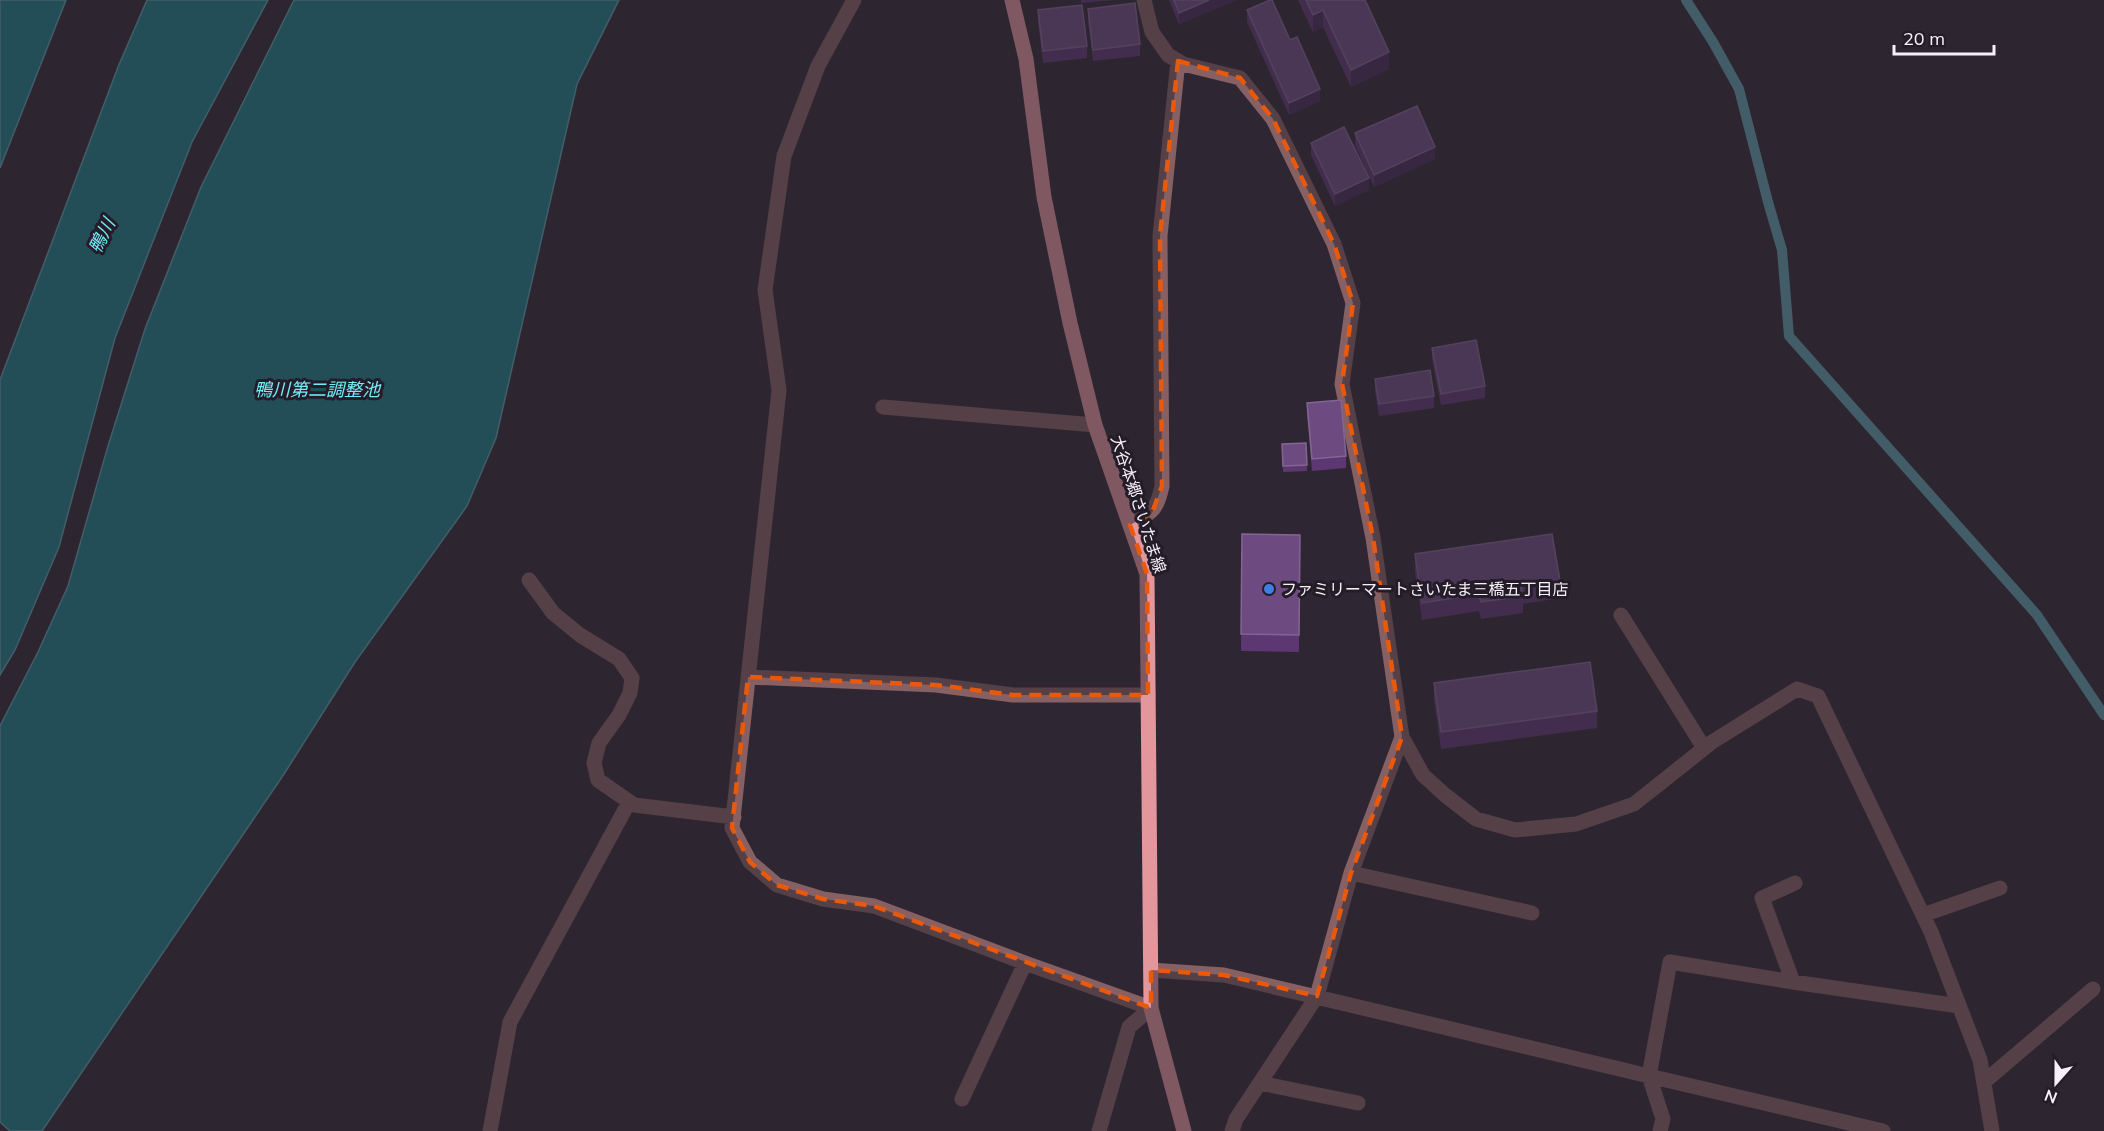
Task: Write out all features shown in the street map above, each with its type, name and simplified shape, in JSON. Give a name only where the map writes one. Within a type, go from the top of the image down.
[{"type":"main road","name":"大谷本郷さいたま線","points":[[1012,0],[1026,59],[1044,197],[1070,323],[1095,425],[1147,574],[1151,1008],[1184,1131]]},
{"type":"street","points":[[854,0],[818,66],[784,156],[765,290],[779,390],[732,828],[750,862],[777,885],[822,899],[874,906],[1151,1008],[1130,1027],[1099,1131]]},
{"type":"street","points":[[1144,0],[1152,32],[1168,55],[1183,64],[1240,78],[1273,119],[1334,244],[1353,303],[1342,384],[1373,538],[1402,737],[1423,775],[1476,819],[1515,830],[1576,824],[1634,804],[1704,748],[1797,689],[1818,696],[1923,915],[1980,1060],[1992,1131]]},
{"type":"street","points":[[1130,525],[1152,513],[1159,501],[1162,486],[1160,236],[1178,61]]},
{"type":"street","points":[[884,407],[1095,425]]},
{"type":"street","points":[[529,580],[553,612],[580,635],[619,659],[632,678],[630,693],[619,715],[599,743],[594,763],[598,780],[634,805],[734,817]]},
{"type":"street","points":[[1621,615],[1704,748]]},
{"type":"street","points":[[748,677],[936,685],[1013,695],[1148,695]]},
{"type":"street","points":[[1232,1131],[1236,1119],[1317,996],[1351,873],[1402,737]]},
{"type":"street","points":[[490,1131],[510,1022],[629,802]]},
{"type":"street","points":[[1351,873],[1532,913]]},
{"type":"street","points":[[1792,982],[1762,898],[1795,883]]},
{"type":"street","points":[[1923,915],[2000,888]]},
{"type":"street","points":[[1660,1131],[1663,1119],[1649,1076],[1670,962],[1959,1006]]},
{"type":"street","points":[[962,1099],[1025,963]]},
{"type":"street","points":[[1151,970],[1224,975],[1875,1130]]},
{"type":"street","points":[[1984,1082],[2093,989]]},
{"type":"street","points":[[1260,1083],[1358,1103]]},
{"type":"highlighted area","points":[[1178,61],[1240,78],[1273,119],[1334,244],[1353,303],[1342,384],[1373,538],[1402,737],[1351,873],[1317,996],[1224,975],[1151,970],[1151,1008],[874,906],[823,899],[777,885],[750,862],[732,828],[748,677],[936,685],[1013,695],[1148,695],[1147,574],[1130,525],[1152,513],[1162,486],[1160,236]]},
{"type":"water","points":[[0,0],[66,0],[0,168]]},
{"type":"water","name":"鴨川","points":[[147,0],[268,0],[192,142],[115,338],[59,547],[15,650],[0,675],[0,380],[118,67]]},
{"type":"water","name":"鴨川第二調整池","points":[[294,0],[619,0],[577,84],[496,438],[467,506],[355,662],[284,774],[42,1131],[10,1131],[0,1122],[0,726],[38,652],[68,586],[108,446],[145,329],[201,187]]},
{"type":"building","points":[[1174,0],[1209,0],[1179,13]]},
{"type":"building","points":[[1270,0],[1290,40],[1297,37],[1320,89],[1289,103],[1247,10]]},
{"type":"building","points":[[1306,0],[1365,0],[1389,52],[1351,70],[1323,10],[1313,15]]},
{"type":"building","points":[[1135,3],[1140,44],[1093,50],[1088,9]]},
{"type":"building","points":[[1082,5],[1087,46],[1043,51],[1038,10]]},
{"type":"building","points":[[1417,106],[1435,147],[1374,175],[1355,133]]},
{"type":"building","points":[[1344,127],[1369,178],[1335,194],[1311,143]]},
{"type":"building","points":[[1476,340],[1485,386],[1441,394],[1432,348]]},
{"type":"building","points":[[1430,370],[1434,396],[1379,404],[1375,379]]},
{"type":"building","points":[[1341,400],[1346,456],[1312,459],[1307,403]]},
{"type":"building","points":[[1306,443],[1307,465],[1283,466],[1282,444]]},
{"type":"building","points":[[1242,534],[1300,535],[1299,635],[1241,634]]},
{"type":"building","points":[[1552,534],[1560,581],[1521,587],[1523,596],[1481,602],[1479,594],[1422,603],[1415,554]]},
{"type":"building","points":[[1590,662],[1597,711],[1441,732],[1434,683]]},
{"type":"waterway","points":[[1686,0],[1739,89],[1782,250],[1789,336],[2037,615],[2104,715]]},
{"type":"place","name":"ファミリーマートさいたま三橋五丁目店","points":[[1269,589]]}]
